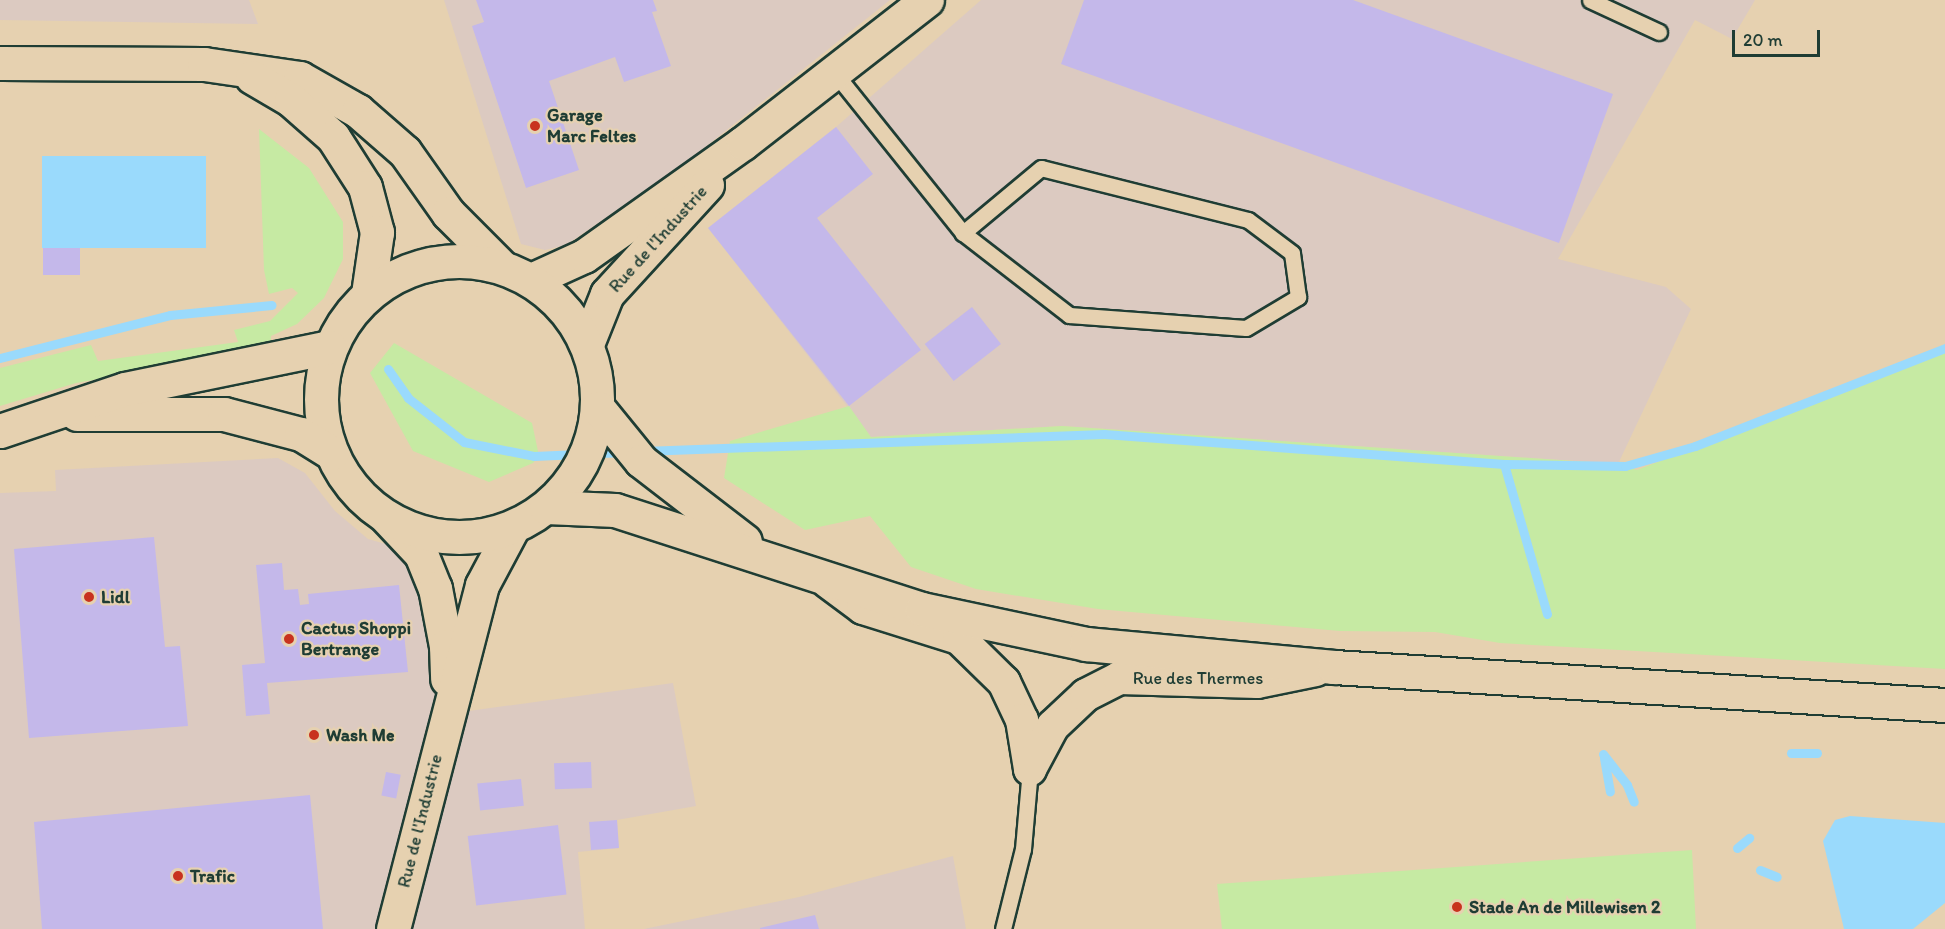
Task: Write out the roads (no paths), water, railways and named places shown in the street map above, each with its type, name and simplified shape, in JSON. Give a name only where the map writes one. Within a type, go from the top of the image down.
[{"type":"main road","name":"Rue de l'Industrie","points":[[531,280],[584,256],[744,143],[927,0]]},
{"type":"main road","points":[[0,63],[235,68],[300,78],[358,111],[405,152],[448,213],[500,265]]},
{"type":"main road","points":[[235,68],[291,100],[333,137],[365,187],[377,232],[368,294]]},
{"type":"main road","name":"Rue de l'Industrie","points":[[587,344],[607,294],[744,143]]},
{"type":"main road","points":[[462,260],[500,265],[531,280],[564,308],[587,344],[596,376],[598,408],[590,444],[574,477],[546,507],[513,527],[471,538],[427,534],[387,518],[354,490],[331,453],[321,406],[330,347],[346,318],[368,294],[396,275],[428,263],[462,260]]},
{"type":"main road","points":[[0,431],[39,414],[125,388],[330,347]]},
{"type":"main road","points":[[598,408],[641,461],[768,558]]},
{"type":"main road","points":[[39,414],[178,411],[224,414],[301,434],[331,453]]},
{"type":"main road","points":[[546,507],[615,510],[922,609],[1025,634],[1334,667],[1945,705]]},
{"type":"main road","name":"Rue de l'Industrie","points":[[387,518],[421,554],[435,588],[446,646],[447,714]]},
{"type":"main road","name":"Rue de l'Industrie","points":[[393,929],[482,585],[513,527]]},
{"type":"street","name":"Rue des Thermes","points":[[820,577],[863,608],[959,638],[1004,682],[1022,720],[1030,769]]},
{"type":"street","name":"Rue des Thermes","points":[[1030,769],[1053,726],[1086,695],[1119,678],[1257,682],[1334,667]]},
{"type":"lane","points":[[1590,0],[1659,32]]},
{"type":"lane","points":[[834,72],[963,233],[1069,315],[1246,328],[1298,297],[1292,253],[1248,220],[1041,168],[963,233]]},
{"type":"lane","name":"Rue des Thermes","points":[[1003,929],[1023,849],[1030,769]]},
{"type":"water","points":[[42,156],[206,156],[206,248],[42,248]]},
{"type":"water","points":[[1850,816],[1945,823],[1945,903],[1913,929],[1844,929],[1823,841],[1835,820]]},
{"type":"waterway","points":[[0,358],[170,315],[272,305]]},
{"type":"waterway","points":[[643,451],[1104,434],[1504,464],[1625,466],[1695,446],[1945,348]]},
{"type":"waterway","points":[[388,369],[408,398],[464,442],[534,456],[624,452]]},
{"type":"waterway","points":[[1504,464],[1547,614]]},
{"type":"waterway","points":[[1791,753],[1817,753]]},
{"type":"waterway","points":[[1603,754],[1627,785],[1634,802]]},
{"type":"waterway","points":[[1604,758],[1610,791]]},
{"type":"waterway","points":[[1737,848],[1749,838]]},
{"type":"waterway","points":[[1760,870],[1777,877]]},
{"type":"place","name":"Garage Marc Feltes","points":[[535,126]]},
{"type":"place","name":"Lidl","points":[[89,597]]},
{"type":"place","name":"Cactus Shoppi Bertrange","points":[[289,639]]},
{"type":"place","name":"Wash Me","points":[[314,735]]},
{"type":"place","name":"Trafic","points":[[178,876]]},
{"type":"place","name":"Stade An de Millewisen 2","points":[[1457,907]]}]
